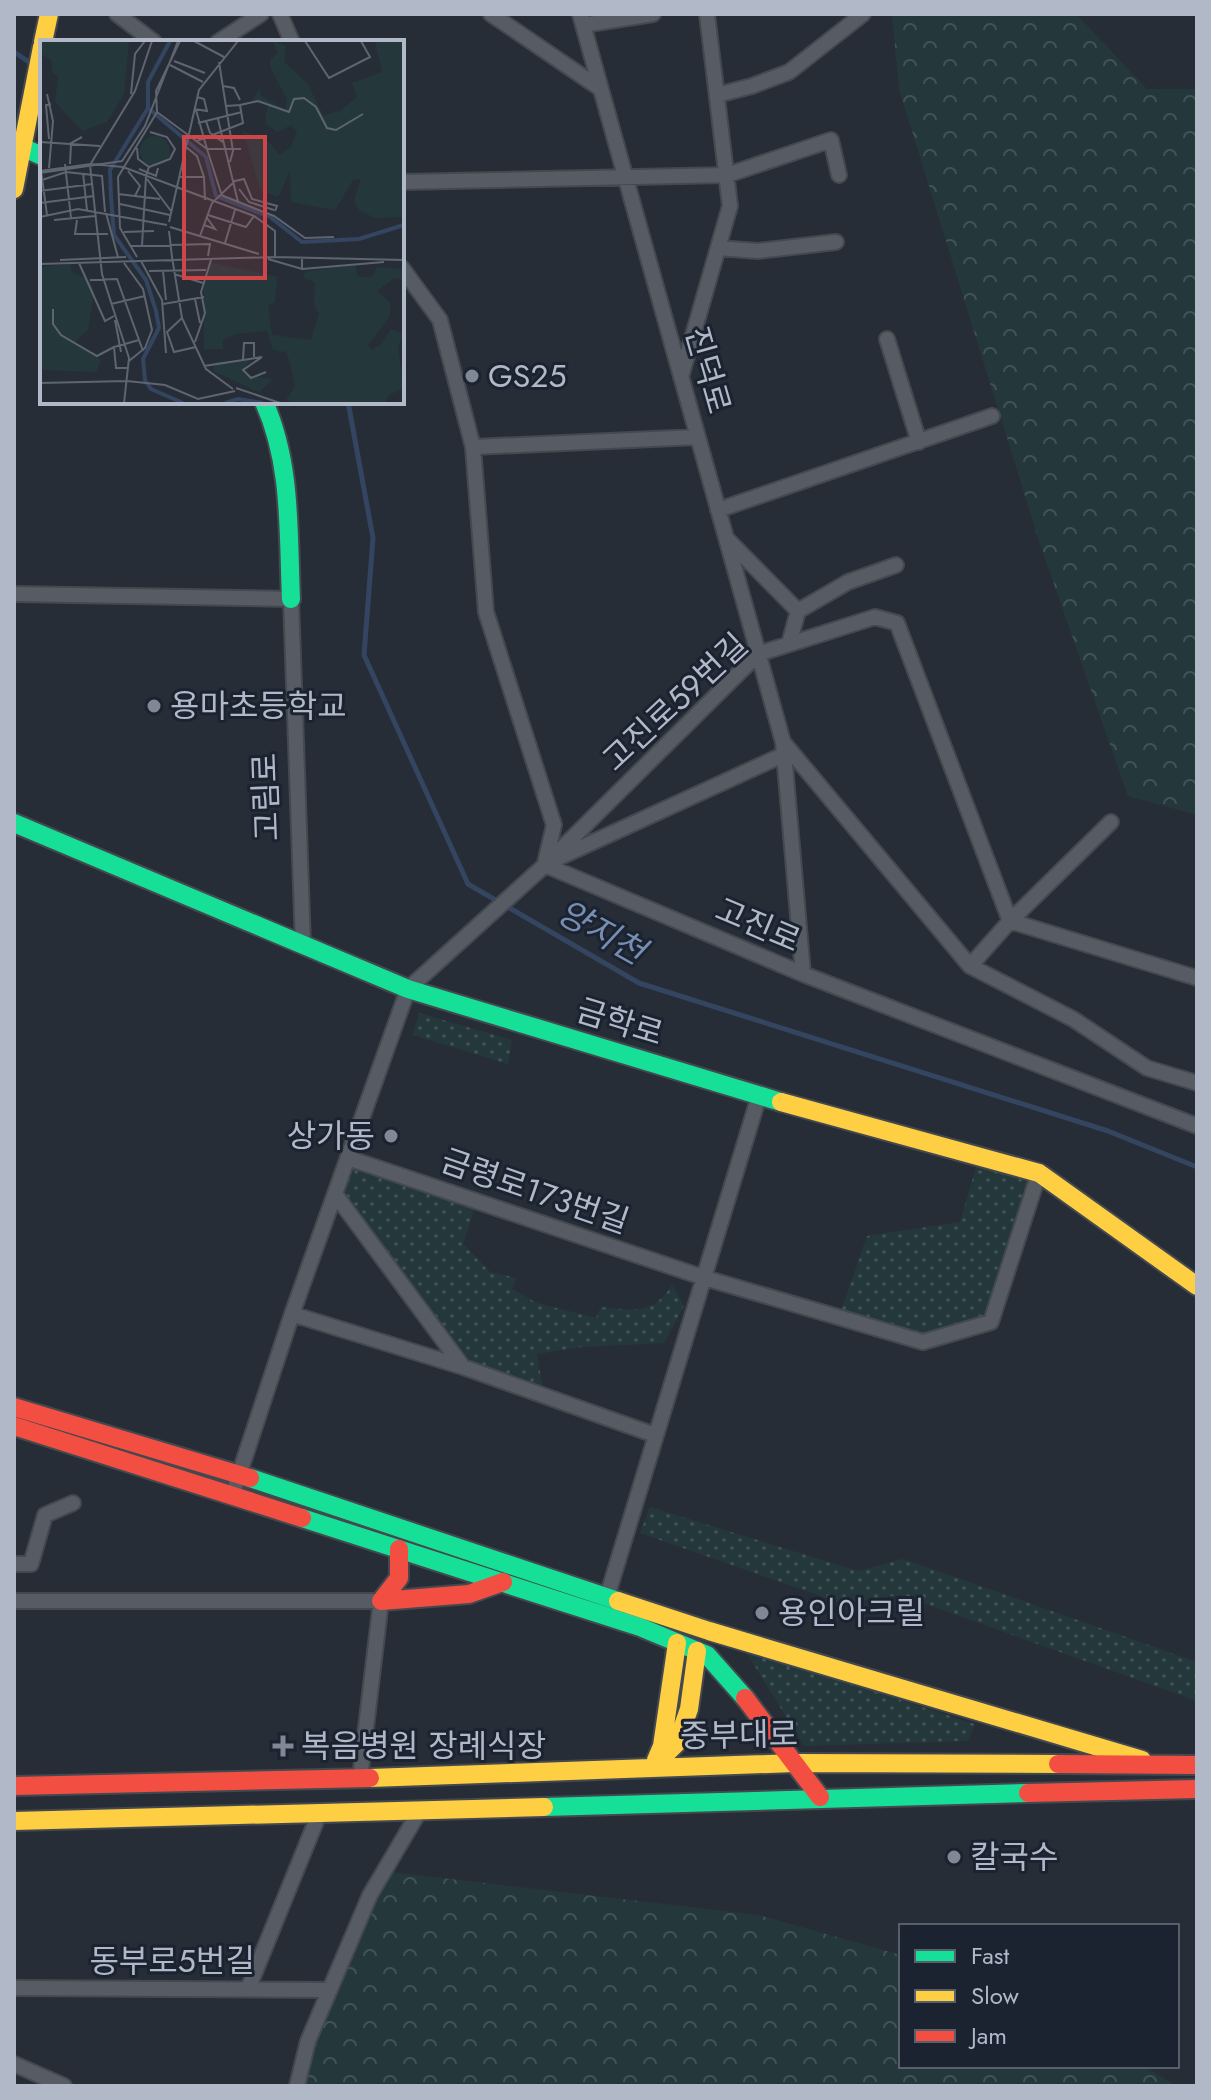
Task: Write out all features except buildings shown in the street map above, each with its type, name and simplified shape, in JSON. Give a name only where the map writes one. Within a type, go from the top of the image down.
[{"type":"main road","points":[[43,40],[49,14]]},
{"type":"main road","points":[[14,189],[40,53]]},
{"type":"main road","points":[[24,148],[40,155]]},
{"type":"main road","name":"고림로","points":[[265,404],[273,418],[285,486],[291,599]]},
{"type":"main road","name":"금학로","points":[[14,823],[408,989],[759,1096],[1039,1173],[1197,1286]]},
{"type":"main road","points":[[14,1407],[240,1475],[709,1631],[1161,1766]]},
{"type":"main road","points":[[14,1426],[640,1627],[707,1655],[739,1690],[820,1797]]},
{"type":"main road","points":[[381,1601],[398,1586],[402,1565],[399,1549]]},
{"type":"main road","points":[[381,1601],[469,1594],[503,1582]]},
{"type":"main road","points":[[653,1767],[662,1746],[677,1643]]},
{"type":"main road","points":[[653,1767],[677,1743],[689,1709],[697,1651]]},
{"type":"main road","name":"중부대로","points":[[14,1786],[282,1781],[795,1763],[1197,1765]]},
{"type":"main road","name":"중부대로","points":[[14,1821],[419,1812],[820,1797],[1194,1790]]},
{"type":"street","points":[[117,14],[151,40]]},
{"type":"street","points":[[221,40],[261,14]]},
{"type":"street","points":[[280,14],[291,40]]},
{"type":"street","points":[[491,14],[601,89]]},
{"type":"street","points":[[581,20],[653,14]]},
{"type":"street","points":[[681,378],[730,206],[707,14]]},
{"type":"street","points":[[717,95],[789,72],[863,14]]},
{"type":"street","name":"진덕로","points":[[581,20],[784,748],[803,974]]},
{"type":"street","points":[[404,182],[727,175],[831,140],[839,175]]},
{"type":"street","points":[[718,248],[758,251],[836,242]]},
{"type":"street","points":[[404,271],[440,320],[473,447],[486,612],[554,825],[539,869]]},
{"type":"street","points":[[887,339],[919,442]]},
{"type":"street","points":[[718,510],[992,416]]},
{"type":"street","points":[[473,447],[698,437]]},
{"type":"street","points":[[725,536],[798,611]]},
{"type":"street","points":[[789,644],[798,611],[848,582],[896,565]]},
{"type":"street","points":[[14,594],[291,599]]},
{"type":"street","name":"고림로","points":[[291,599],[303,945]]},
{"type":"street","name":"고진로59번길","points":[[408,989],[539,869],[758,654],[875,617],[897,623],[1010,921]]},
{"type":"street","points":[[539,869],[784,748]]},
{"type":"street","name":"진덕로","points":[[784,748],[970,966]]},
{"type":"street","points":[[1111,822],[1010,921],[970,966],[1073,1019],[1147,1068],[1197,1083]]},
{"type":"street","name":"고진로","points":[[539,869],[1197,1126]]},
{"type":"street","points":[[1010,921],[1197,978]]},
{"type":"street","points":[[232,1495],[292,1314],[408,989]]},
{"type":"street","points":[[607,1597],[759,1096]]},
{"type":"street","name":"금령로173번길","points":[[348,1158],[705,1278],[923,1342],[991,1322],[1039,1173]]},
{"type":"street","points":[[335,1194],[463,1367]]},
{"type":"street","points":[[292,1314],[463,1367],[655,1435]]},
{"type":"street","points":[[14,1564],[31,1564],[45,1515],[73,1503]]},
{"type":"street","points":[[14,1601],[381,1601],[360,1778]]},
{"type":"street","points":[[297,2086],[308,2041],[370,1895],[419,1812]]},
{"type":"street","points":[[248,1989],[319,1814]]},
{"type":"street","name":"동부로5번길","points":[[14,1988],[330,1990]]},
{"type":"street","points":[[20,2066],[51,2086]]},
{"type":"street","points":[[20,2066],[64,2086]]},
{"type":"green space","points":[[892,14],[1072,14],[1080,18],[1147,89],[1197,89],[1197,815],[1128,796],[1039,541],[899,89]]},
{"type":"green space","points":[[419,1013],[512,1040],[508,1064],[413,1035]]},
{"type":"green space","points":[[979,1157],[1039,1173],[991,1322],[923,1342],[839,1317],[867,1236],[960,1222]]},
{"type":"green space","points":[[348,1158],[477,1201],[463,1244],[490,1272],[516,1278],[512,1289],[537,1303],[596,1318],[601,1307],[632,1310],[649,1306],[665,1295],[672,1285],[684,1306],[664,1343],[580,1347],[537,1354],[544,1396],[463,1367],[335,1194]]},
{"type":"green space","points":[[650,1507],[858,1571],[903,1559],[1197,1662],[1197,1701],[901,1595],[841,1603],[640,1533]]},
{"type":"green space","points":[[745,1650],[975,1724],[968,1741],[804,1746]]},
{"type":"green space","points":[[382,1871],[758,1915],[899,1954],[899,2068],[1147,2068],[1176,2086],[299,2086],[330,1990]]},
{"type":"waterway","name":"양지천","points":[[14,52],[35,66]]},
{"type":"waterway","name":"양지천","points":[[348,404],[373,538],[364,655],[468,884],[639,983],[1108,1131],[1197,1167]]},
{"type":"traffic: fast","points":[[24,148],[40,155]]},
{"type":"traffic: fast","points":[[265,404],[280,450],[284,474],[291,599]]},
{"type":"traffic: fast","points":[[14,823],[408,989],[781,1102]]},
{"type":"traffic: fast","points":[[250,1478],[618,1601]]},
{"type":"traffic: fast","points":[[302,1518],[640,1627],[707,1655],[745,1698]]},
{"type":"traffic: fast","points":[[544,1807],[1028,1793]]},
{"type":"traffic: slow","points":[[43,40],[49,14]]},
{"type":"traffic: slow","points":[[14,189],[40,57]]},
{"type":"traffic: slow","points":[[781,1102],[1039,1173],[1197,1286]]},
{"type":"traffic: slow","points":[[618,1601],[1142,1760]]},
{"type":"traffic: slow","points":[[656,1760],[662,1746],[677,1643]]},
{"type":"traffic: slow","points":[[653,1767],[677,1743],[689,1709],[697,1651]]},
{"type":"traffic: slow","points":[[370,1778],[795,1763],[1058,1764]]},
{"type":"traffic: slow","points":[[14,1821],[544,1807]]},
{"type":"traffic: jam","points":[[14,1407],[250,1478]]},
{"type":"traffic: jam","points":[[14,1426],[302,1518]]},
{"type":"traffic: jam","points":[[399,1549],[399,1578],[381,1601],[469,1594],[503,1582]]},
{"type":"traffic: jam","points":[[745,1698],[820,1797]]},
{"type":"traffic: jam","points":[[1058,1764],[1197,1765]]},
{"type":"traffic: jam","points":[[14,1786],[370,1778]]},
{"type":"traffic: jam","points":[[1028,1793],[1197,1789]]},
{"type":"place","name":"GS25","points":[[472,376]]},
{"type":"place","name":"용마초등학교","points":[[154,706]]},
{"type":"place","name":"상가동","points":[[391,1136]]},
{"type":"place","name":"용인아크릴","points":[[762,1613]]},
{"type":"place","name":"복음병원 장례식장","points":[[283,1746]]},
{"type":"place","name":"칼국수","points":[[954,1857]]}]
